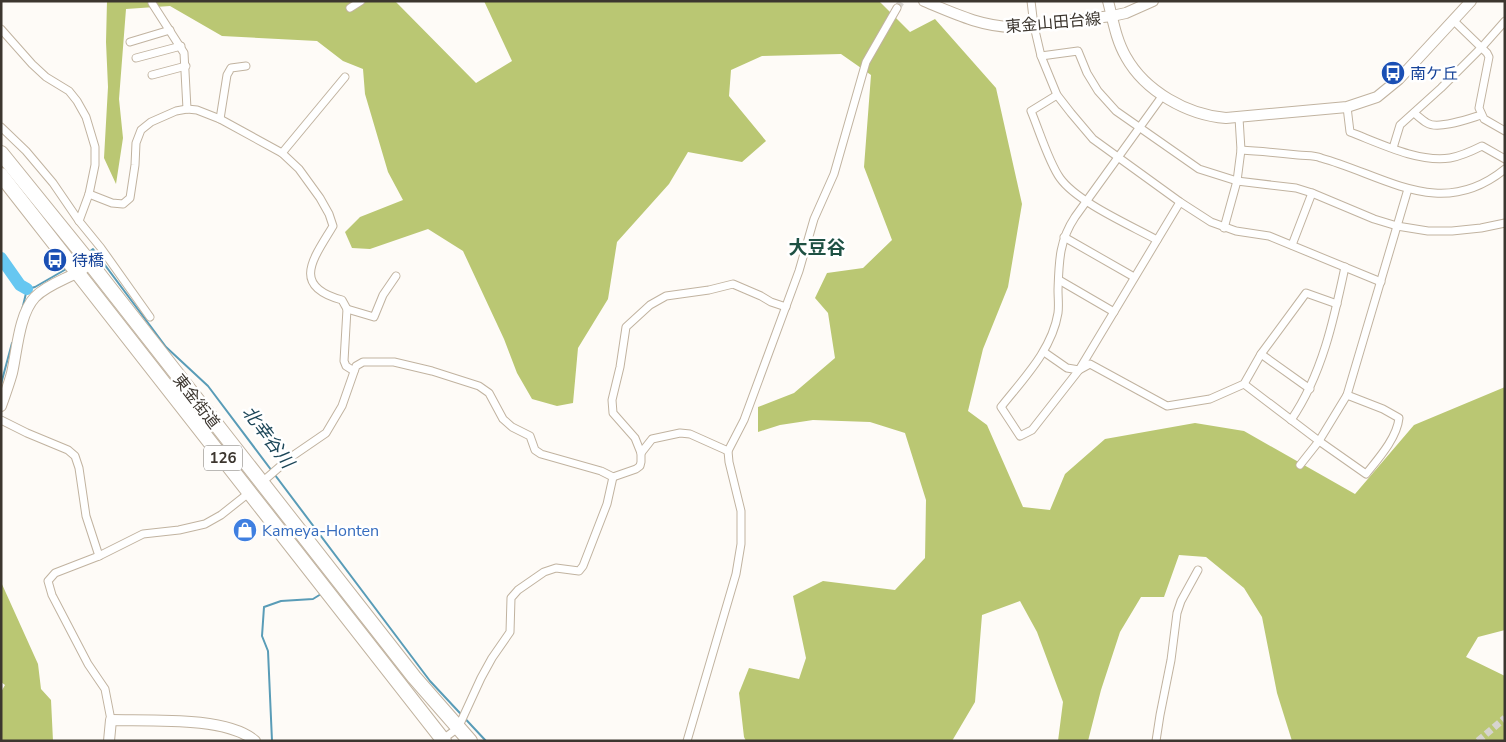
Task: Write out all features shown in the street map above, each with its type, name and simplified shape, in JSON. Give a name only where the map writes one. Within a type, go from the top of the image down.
[{"type":"highway","name":"東金街道","points":[[1,153],[90,263],[414,677],[470,741]]},
{"type":"highway","name":"東金街道","points":[[1,175],[444,740]]},
{"type":"highway","points":[[250,492],[261,483]]},
{"type":"street","points":[[350,8],[361,1]]},
{"type":"street","name":"東金山田台線","points":[[924,1],[972,20],[998,27],[1034,26],[1112,16],[1126,13],[1153,1]]},
{"type":"street","points":[[1031,1],[1034,26],[1041,56],[1057,95],[1093,139],[1211,222],[1224,228],[1269,236],[1381,282]]},
{"type":"street","points":[[1108,1],[1125,56],[1135,70],[1163,95],[1196,112],[1213,117],[1239,118],[1361,104],[1382,92],[1399,79],[1471,1]]},
{"type":"street","points":[[152,3],[184,53],[187,109]]},
{"type":"street","points":[[687,741],[736,574],[741,544],[741,510],[728,462],[728,451],[744,420],[786,307],[814,219],[834,174],[866,62],[897,8]]},
{"type":"street","points":[[1454,21],[1487,52],[1489,57],[1479,108],[1484,119],[1505,130]]},
{"type":"street","points":[[1393,148],[1400,125],[1482,47],[1505,21]]},
{"type":"street","points":[[1,28],[32,64],[46,77],[68,91],[77,101],[86,117],[95,147],[95,164],[89,194],[79,221]]},
{"type":"street","points":[[130,42],[170,30]]},
{"type":"street","points":[[136,58],[181,46]]},
{"type":"street","points":[[1041,56],[1078,51],[1087,73],[1098,91],[1116,111],[1199,169],[1237,181],[1296,188],[1374,219],[1397,226],[1452,231],[1505,224]]},
{"type":"street","points":[[152,75],[186,66]]},
{"type":"street","points":[[220,119],[227,75],[231,68],[246,66]]},
{"type":"street","points":[[282,153],[344,78]]},
{"type":"street","points":[[1057,95],[1032,111],[1059,177],[1069,190],[1086,201],[1157,240]]},
{"type":"street","points":[[1163,95],[1086,201],[1064,237],[1059,280],[1058,312],[1053,332],[1044,352],[1001,407],[1020,436],[1032,430],[1079,370],[1180,202]]},
{"type":"street","points":[[1347,107],[1350,132],[1393,148],[1418,156],[1436,159],[1460,156],[1482,146],[1505,159]]},
{"type":"street","points":[[89,194],[112,203],[122,204],[130,198],[136,143],[140,130],[151,122],[187,109],[197,110],[220,119],[282,153],[298,169],[320,198],[333,226],[313,259],[310,269],[313,283],[321,291],[342,300],[348,309],[344,361],[346,366],[354,371]]},
{"type":"street","points":[[1414,113],[1428,124],[1437,125],[1463,121],[1481,115]]},
{"type":"street","points":[[1224,228],[1237,181],[1241,150],[1239,118]]},
{"type":"street","points":[[2,130],[26,151],[53,183],[150,316]]},
{"type":"street","points":[[1241,150],[1320,157],[1423,193],[1449,194],[1478,186],[1505,169]]},
{"type":"street","points":[[1300,465],[1318,441],[1347,395],[1408,189]]},
{"type":"street","points":[[1292,245],[1312,193]]},
{"type":"street","points":[[1064,237],[1134,277]]},
{"type":"street","points":[[1,406],[12,373],[20,334],[31,302],[42,292],[90,263]]},
{"type":"street","points":[[1291,420],[1310,389],[1337,304],[1346,267]]},
{"type":"street","points":[[348,309],[374,317],[382,295],[396,276]]},
{"type":"street","points":[[1059,280],[1114,312]]},
{"type":"street","points":[[612,477],[640,466],[641,453],[635,438],[613,413],[612,400],[620,367],[626,327],[650,305],[666,296],[709,290],[733,284],[786,307]]},
{"type":"street","points":[[1044,352],[1067,368],[1079,370],[1090,364],[1167,406],[1210,399],[1244,384],[1261,354],[1306,293],[1337,304]]},
{"type":"street","points":[[1261,354],[1310,389]]},
{"type":"street","points":[[261,483],[290,457],[326,433],[342,406],[356,366],[363,362],[394,362],[432,371],[479,386],[489,393],[503,419],[512,427],[530,436],[535,450],[541,454],[601,471],[612,477]]},
{"type":"street","points":[[1244,384],[1318,441],[1366,474],[1381,455],[1398,423],[1398,418],[1383,409],[1347,395]]},
{"type":"street","points":[[1,420],[68,450],[75,456],[80,468],[86,516],[99,556]]},
{"type":"street","points":[[641,453],[652,439],[680,433],[690,434],[728,451]]},
{"type":"street","points":[[444,740],[458,728],[481,678],[510,632],[511,598],[523,585],[544,572],[556,568],[579,570],[583,566],[608,504],[612,477]]},
{"type":"street","points":[[110,741],[111,720],[105,689],[88,664],[52,595],[48,581],[55,573],[99,556],[143,534],[179,530],[205,524],[250,492]]},
{"type":"street","points":[[1156,741],[1172,660],[1177,613],[1181,601],[1198,570]]},
{"type":"street","points":[[111,720],[216,724],[241,732],[255,741]]},
{"type":"green space","points":[[107,1],[395,1],[476,83],[512,61],[484,1],[879,1],[910,32],[935,19],[996,88],[1022,204],[1008,287],[983,349],[968,411],[987,425],[1023,507],[1050,510],[1065,474],[1105,439],[1195,423],[1244,431],[1355,494],[1414,425],[1505,387],[1505,630],[1478,637],[1466,657],[1505,676],[1505,741],[1292,741],[1277,693],[1262,617],[1244,588],[1206,557],[1179,555],[1164,597],[1141,597],[1120,632],[1101,690],[1088,741],[1058,741],[1063,702],[1037,632],[1020,601],[982,615],[975,702],[952,741],[746,741],[739,693],[749,668],[799,679],[806,658],[793,596],[823,581],[895,590],[925,558],[926,500],[905,433],[870,422],[813,420],[780,425],[758,432],[758,407],[794,393],[835,358],[828,313],[815,298],[827,273],[863,268],[892,240],[864,167],[871,75],[841,54],[762,56],[731,70],[729,96],[766,141],[742,162],[688,152],[669,184],[617,242],[608,299],[578,348],[573,403],[557,406],[532,399],[517,373],[504,339],[463,251],[428,229],[370,249],[352,248],[345,232],[360,217],[403,200],[388,172],[365,94],[363,69],[343,61],[317,41],[222,36],[170,6],[126,9],[119,99],[123,138],[116,184],[104,158],[108,87]]},
{"type":"green space","points":[[1,582],[38,664],[41,689],[51,700],[53,741],[1,741],[1,692],[5,685],[1,682]]},
{"type":"waterway","name":"北幸谷川","points":[[88,253],[93,249],[166,347],[208,386],[430,681],[486,741]]},
{"type":"waterway","name":"北幸谷川","points":[[1,258],[20,285],[27,289]]},
{"type":"waterway","name":"北幸谷川","points":[[22,310],[27,289],[35,287],[68,268]]},
{"type":"waterway","points":[[1,384],[12,343]]},
{"type":"waterway","points":[[272,741],[268,651],[262,636],[264,607],[281,601],[313,599],[321,594]]},
{"type":"tunnel","points":[[897,8],[902,1]]},
{"type":"tunnel","points":[[1478,741],[1505,718]]},
{"type":"place","name":"南ケ丘","points":[[1393,73]]},
{"type":"place","name":"待橋","points":[[55,260]]},
{"type":"place","name":"Kameya-Honten","points":[[245,530]]},
{"type":"district","name":"大豆谷","points":[[817,247]]}]
